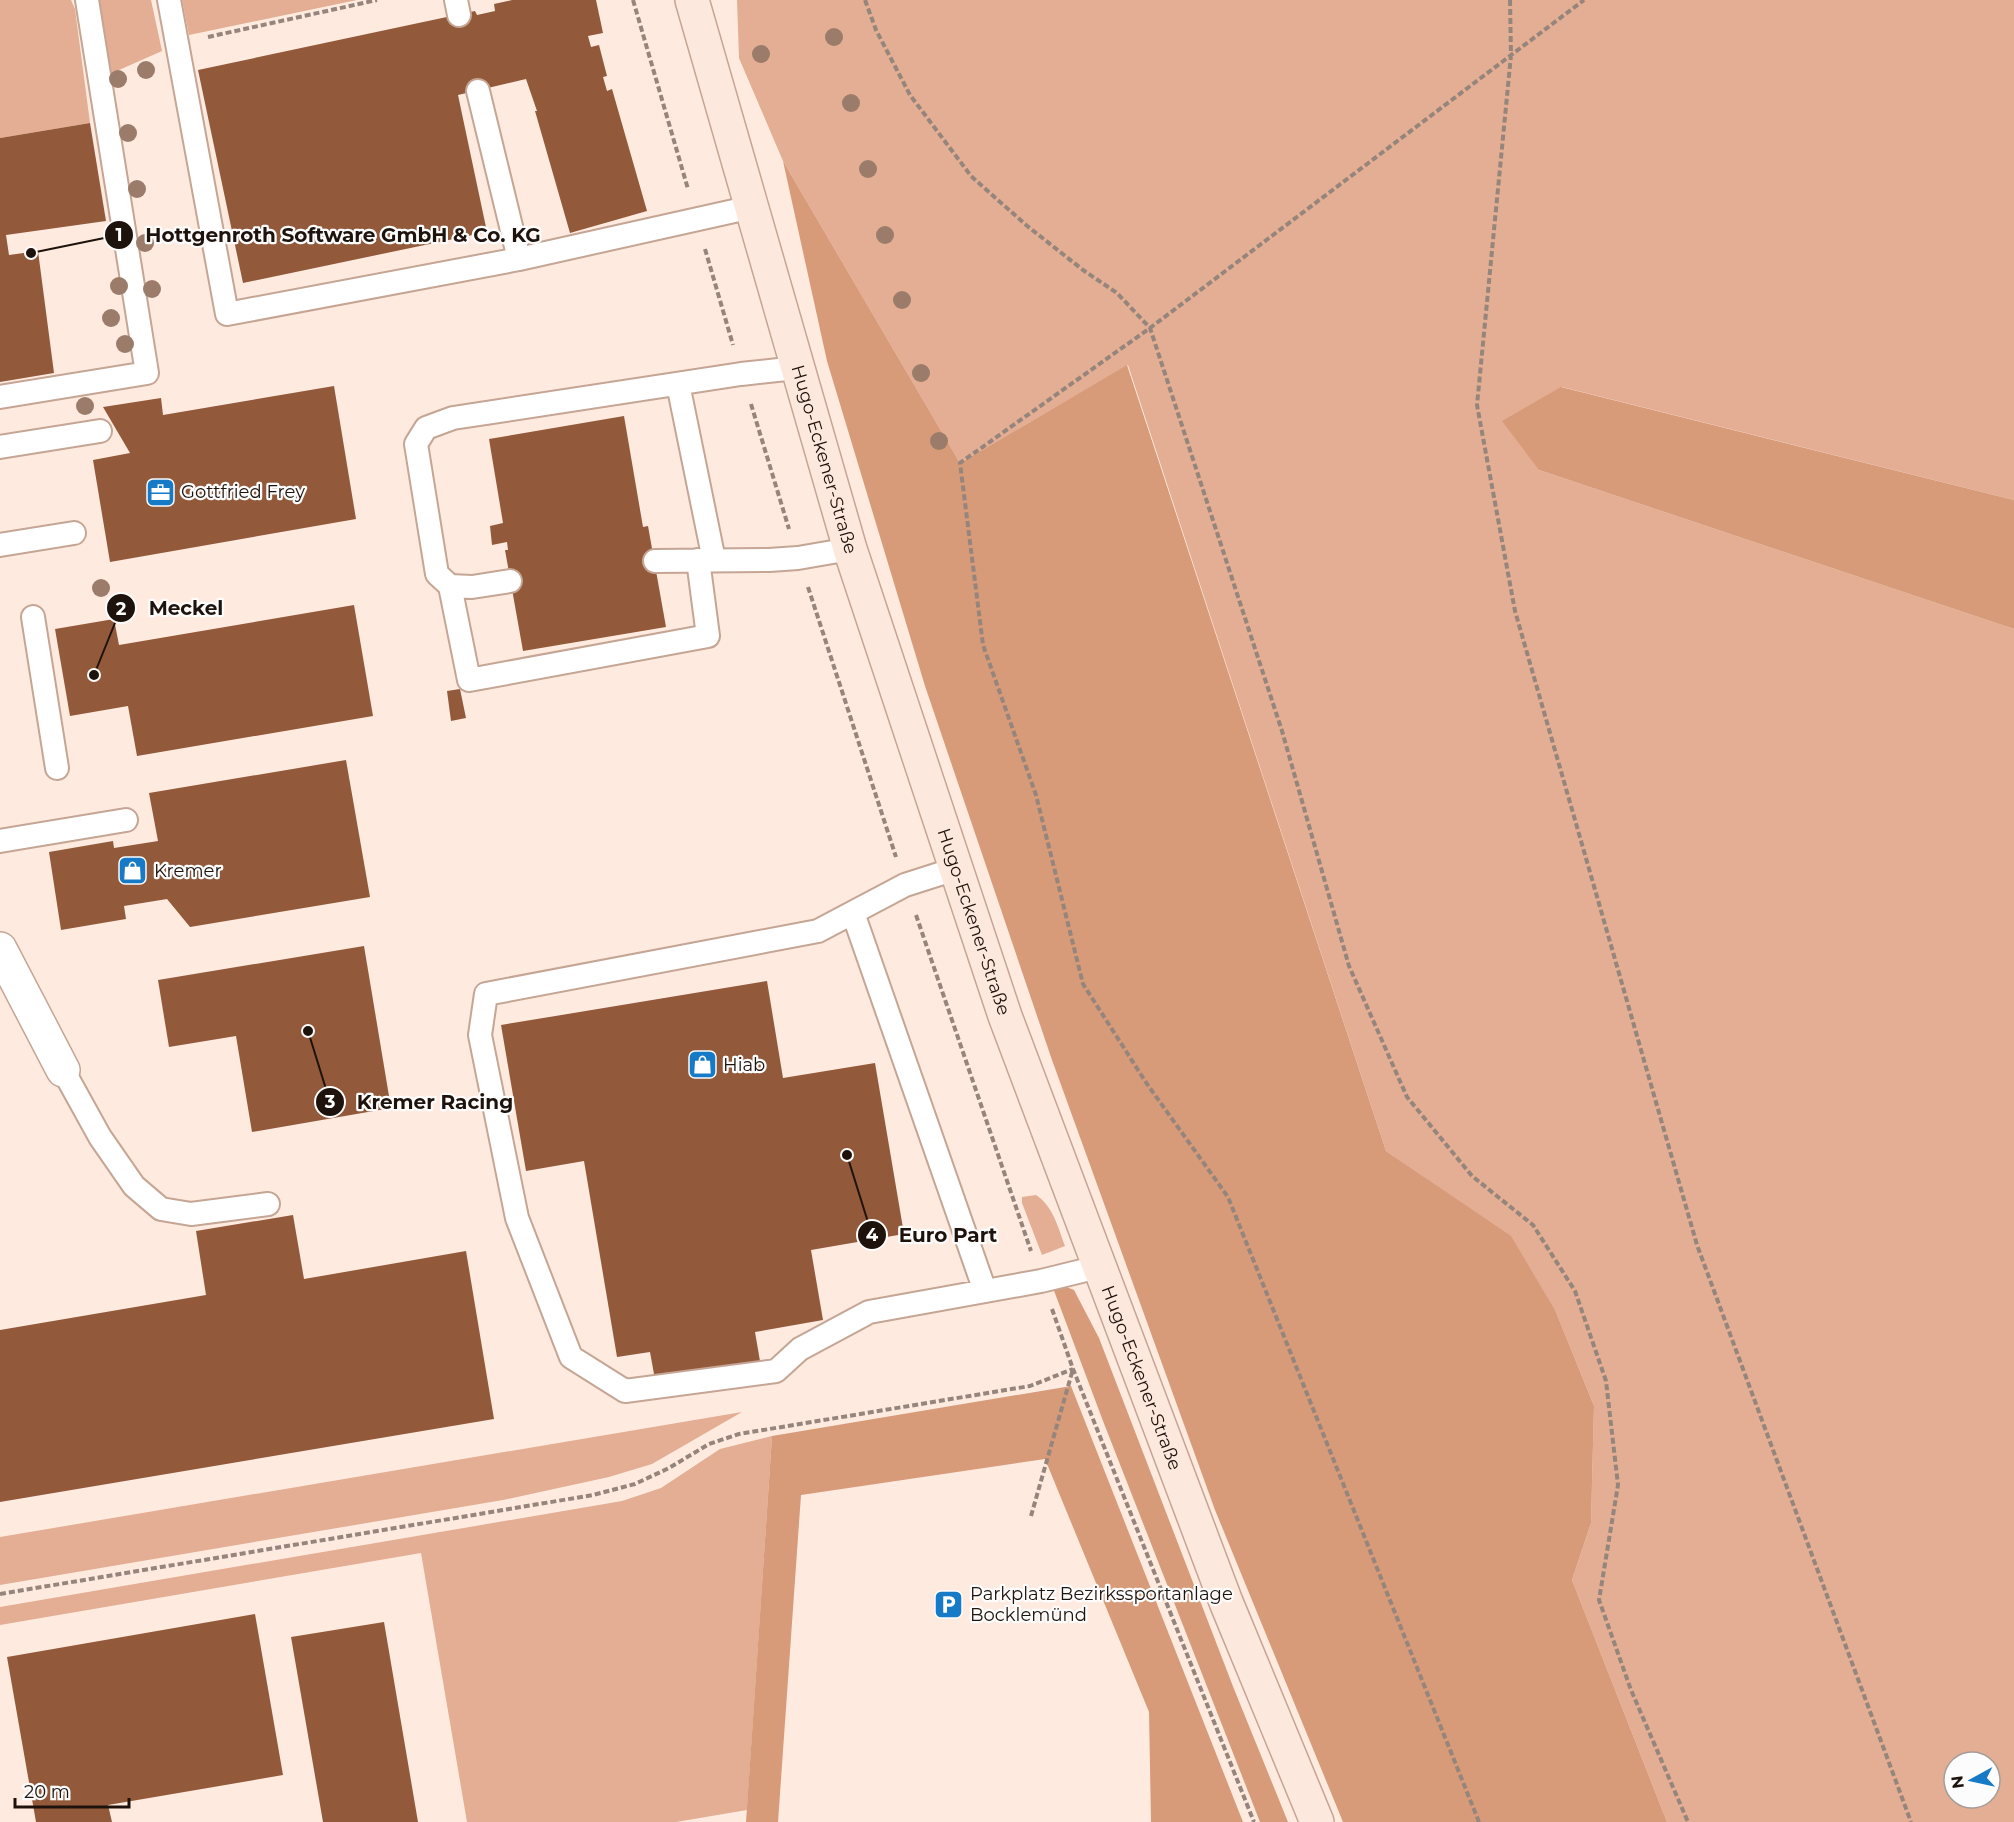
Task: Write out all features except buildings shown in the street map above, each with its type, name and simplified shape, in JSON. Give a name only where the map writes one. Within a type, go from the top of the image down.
[{"type":"main road","name":"Hugo-Eckener-Straße","points":[[692,0],[796,368],[850,549],[1005,1016],[1226,1602],[1317,1822]]},
{"type":"street","points":[[0,949],[63,1070]]},
{"type":"lane","points":[[0,397],[147,373],[87,0]]},
{"type":"lane","points":[[169,0],[227,314],[519,259],[752,207]]},
{"type":"lane","points":[[478,91],[519,259]]},
{"type":"lane","points":[[678,384],[706,560],[708,636],[469,680],[450,586],[437,574],[416,444],[426,428],[453,418],[741,374],[796,368]]},
{"type":"lane","points":[[0,447],[100,431]]},
{"type":"lane","points":[[0,545],[74,533]]},
{"type":"lane","points":[[655,561],[798,558],[850,549]]},
{"type":"lane","points":[[450,586],[472,586],[510,581]]},
{"type":"lane","points":[[33,617],[57,768]]},
{"type":"lane","points":[[0,841],[126,820]]},
{"type":"lane","points":[[955,869],[906,885],[818,932],[486,994],[480,1035],[518,1218],[572,1357],[625,1391],[776,1371],[800,1349],[869,1312],[1041,1281],[1098,1267]]},
{"type":"lane","points":[[853,913],[986,1291]]},
{"type":"lane","points":[[63,1070],[100,1137],[134,1186],[161,1209],[191,1214],[268,1204]]},
{"type":"path","points":[[177,43],[377,0]]},
{"type":"path","points":[[866,0],[876,30],[910,95],[971,176],[1066,257],[1117,293],[1150,328],[1282,731],[1349,966],[1407,1097],[1472,1176],[1533,1225],[1575,1291],[1606,1381],[1618,1485],[1599,1600],[1631,1690],[1688,1822]]},
{"type":"path","points":[[1510,0],[1511,55],[1477,405],[1515,611],[1697,1245],[1911,1822]]},
{"type":"path","points":[[1479,1822],[1228,1197],[1147,1084],[1083,984],[1036,795],[983,645],[960,463],[1150,328],[1584,0]]},
{"type":"path","points":[[632,2],[741,374],[798,558],[906,885],[1041,1281],[1073,1369],[1254,1822]]},
{"type":"path","points":[[1031,1516],[1073,1369]]},
{"type":"path","points":[[0,1594],[593,1496],[634,1484],[669,1468],[709,1444],[738,1434],[1030,1386],[1073,1369]]},
{"type":"shaded area","points":[[0,0],[71,0],[75,9],[90,123],[0,138]]},
{"type":"shaded area","points":[[99,0],[151,0],[162,51],[110,74],[98,6]]},
{"type":"shaded area","points":[[182,0],[357,0],[189,35]]},
{"type":"shaded area","points":[[737,0],[2014,0],[2014,500],[1562,387],[1539,470],[2014,629],[2014,1822],[1667,1822],[1572,1580],[1591,1523],[1594,1406],[1556,1312],[1437,1186],[1386,1151],[1128,365],[960,463],[783,161],[739,58]]},
{"type":"shaded area","points":[[783,161],[960,463],[1127,365],[1386,1151],[1511,1236],[1556,1312],[1594,1406],[1591,1523],[1572,1580],[1667,1822],[1343,1822],[1215,1510],[1052,1060],[925,686],[827,361]]},
{"type":"shaded area","points":[[1561,387],[2014,500],[2014,629],[1539,470],[1502,421]]},
{"type":"shaded area","points":[[1036,1195],[1051,1211],[1065,1246],[1042,1255],[1022,1203],[1022,1197]]},
{"type":"shaded area","points":[[1064,1286],[1074,1290],[1099,1338],[1234,1689],[1288,1822],[1260,1822],[1053,1288]]},
{"type":"shaded area","points":[[1071,1386],[1243,1822],[1151,1822],[1149,1712],[1045,1459],[801,1495],[778,1822],[746,1822],[772,1436]]},
{"type":"shaded area","points":[[742,1412],[652,1464],[609,1477],[503,1500],[0,1585],[0,1537]]},
{"type":"shaded area","points":[[772,1436],[747,1810],[676,1822],[467,1822],[421,1553],[0,1625],[0,1607],[622,1501],[661,1488],[720,1449]]},
{"type":"place","name":"Hottgenroth Software GmbH & Co. KG","points":[[31,253]]},
{"type":"place","name":"Gottfried Frey","points":[[160,492]]},
{"type":"place","name":"Meckel","points":[[94,675]]},
{"type":"place","name":"Kremer","points":[[133,871]]},
{"type":"place","name":"Kremer Racing","points":[[308,1031]]},
{"type":"place","name":"Hiab","points":[[702,1065]]},
{"type":"place","name":"Euro Part","points":[[847,1155]]},
{"type":"place","name":"Parkplatz Bezirkssportanlage Bocklemünd","points":[[949,1604]]}]
